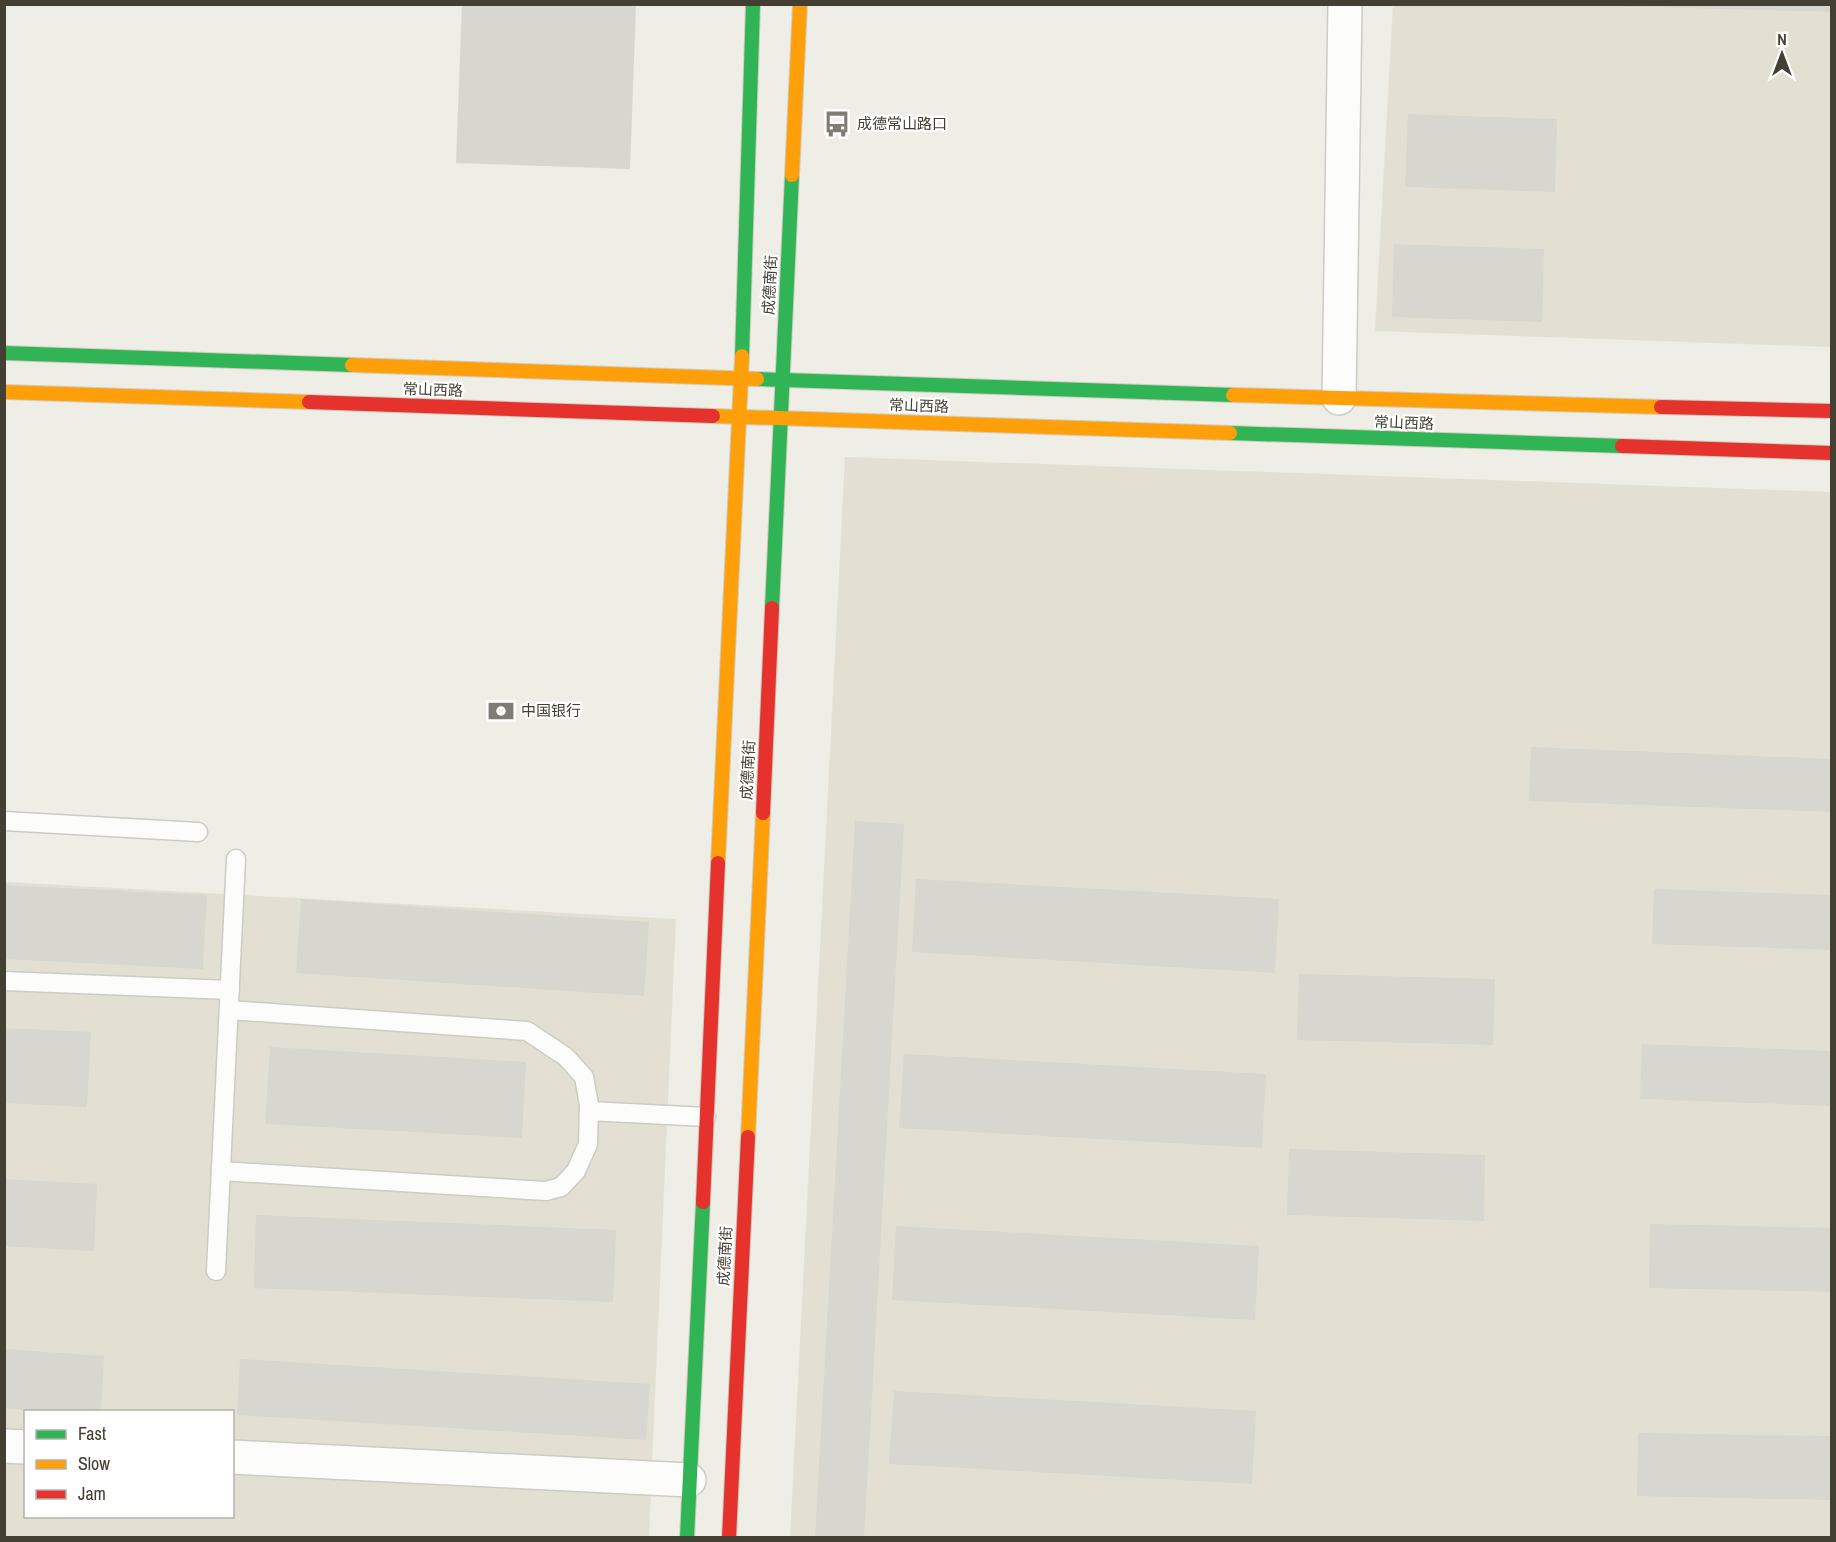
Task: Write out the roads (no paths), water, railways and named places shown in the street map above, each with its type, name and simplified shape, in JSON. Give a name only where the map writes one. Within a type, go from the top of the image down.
[{"type":"main road","name":"成德南街","points":[[687,1538],[741,378],[753,4]]},
{"type":"main road","name":"成德南街","points":[[729,1538],[800,4]]},
{"type":"main road","name":"常山西路","points":[[4,353],[1339,398],[1832,411]]},
{"type":"main road","name":"常山西路","points":[[4,392],[1832,453]]},
{"type":"street","points":[[1339,398],[1346,4]]},
{"type":"street","points":[[4,1446],[24,1447]]},
{"type":"street","points":[[234,1457],[689,1480]]},
{"type":"lane","points":[[4,821],[198,832]]},
{"type":"lane","points":[[216,1271],[236,859]]},
{"type":"lane","points":[[4,981],[230,990]]},
{"type":"lane","points":[[221,1171],[546,1191],[561,1187],[576,1171],[588,1144],[589,1111],[584,1077],[566,1057],[527,1031],[229,1010]]},
{"type":"lane","points":[[589,1111],[706,1117]]},
{"type":"place","name":"成德常山路口","points":[[837,124]]},
{"type":"place","name":"中国银行","points":[[501,711]]}]
